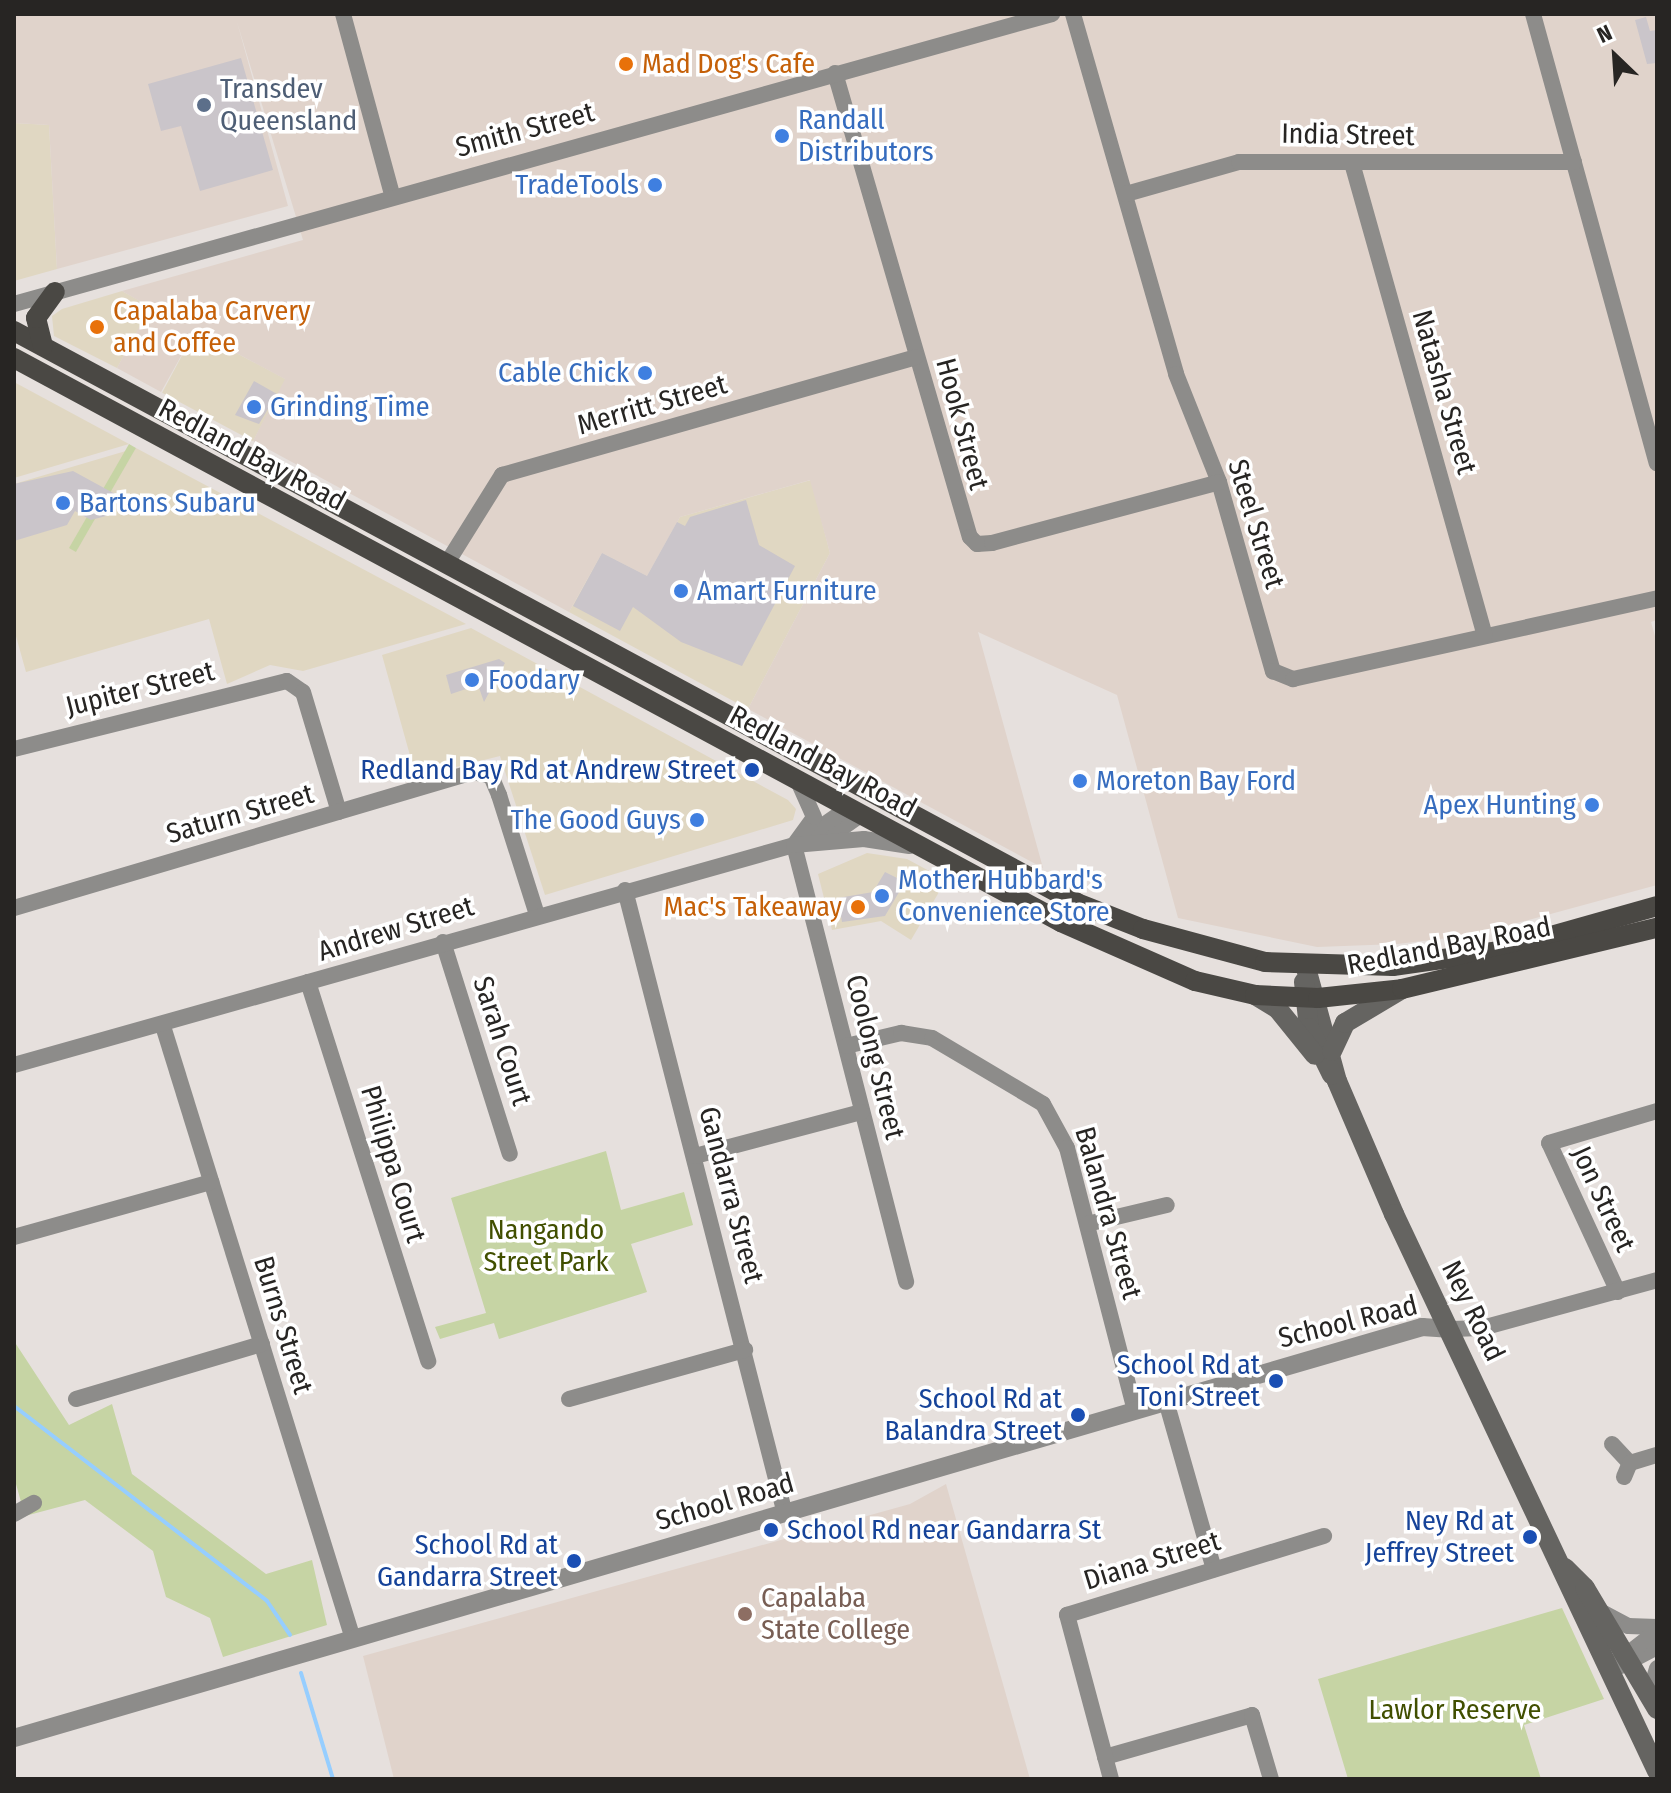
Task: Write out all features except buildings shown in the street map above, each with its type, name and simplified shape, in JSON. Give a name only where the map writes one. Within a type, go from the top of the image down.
[{"type":"main road","points":[[43,346],[36,318],[55,292]]},
{"type":"main road","name":"Redland Bay Road","points":[[14,331],[1077,903],[1213,952],[1306,968],[1393,966],[1498,951],[1657,906]]},
{"type":"main road","name":"Redland Bay Road","points":[[14,358],[929,852],[1159,968],[1255,995],[1310,998],[1402,989],[1657,928]]},
{"type":"main road","points":[[855,811],[868,790]]},
{"type":"main road","name":"Ney Road","points":[[1306,968],[1310,998],[1337,1081],[1562,1565],[1570,1596],[1657,1771]]},
{"type":"main road","points":[[1255,995],[1277,1008],[1327,1056],[1345,1023],[1402,989]]},
{"type":"main road","name":"Ney Road","points":[[1562,1565],[1599,1611],[1653,1702]]},
{"type":"street","points":[[343,14],[392,194]]},
{"type":"street","name":"Smith Street","points":[[14,304],[392,194],[1052,14]]},
{"type":"street","name":"Steel Street","points":[[1073,14],[1176,374],[1219,482],[1267,656],[1281,678],[1657,598]]},
{"type":"street","points":[[1533,14],[1657,463]]},
{"type":"street","name":"Hook Street","points":[[835,73],[962,524],[977,544],[1219,482]]},
{"type":"street","name":"India Street","points":[[1126,194],[1239,162],[1574,162]]},
{"type":"street","name":"Natasha Street","points":[[1352,163],[1485,635]]},
{"type":"street","name":"Merritt Street","points":[[447,563],[502,475],[916,357]]},
{"type":"street","name":"Jupiter Street","points":[[14,749],[279,682],[303,692],[339,812]]},
{"type":"street","name":"Saturn Street","points":[[14,908],[339,812],[481,774],[491,776],[499,795],[537,915]]},
{"type":"street","points":[[794,845],[814,817],[798,781]]},
{"type":"street","name":"Andrew Street","points":[[818,842],[849,828],[855,811]]},
{"type":"street","name":"Andrew Street","points":[[794,845],[855,811]]},
{"type":"street","name":"Andrew Street","points":[[14,1065],[163,1026],[537,915],[794,845],[892,841],[929,852]]},
{"type":"street","name":"Coolong Street","points":[[794,845],[906,1282]]},
{"type":"street","name":"Gandarra Street","points":[[625,890],[785,1514]]},
{"type":"street","name":"Sarah Court","points":[[443,942],[510,1154]]},
{"type":"street","name":"Philippa Court","points":[[308,982],[428,1361]]},
{"type":"street","name":"Burns Street","points":[[163,1026],[353,1639]]},
{"type":"street","name":"Balandra Street","points":[[846,1046],[915,1033],[1028,1093],[1057,1124],[1087,1224],[1135,1410]]},
{"type":"street","name":"Jon Street","points":[[1618,1292],[1549,1143],[1657,1111]]},
{"type":"street","points":[[695,1156],[861,1112]]},
{"type":"street","points":[[14,1237],[211,1182]]},
{"type":"street","points":[[1087,1224],[1167,1205]]},
{"type":"street","points":[[1452,1329],[1482,1328],[1657,1280]]},
{"type":"street","name":"School Road","points":[[14,1738],[1422,1327],[1452,1329]]},
{"type":"street","points":[[76,1399],[262,1344]]},
{"type":"street","points":[[569,1399],[745,1350]]},
{"type":"street","points":[[1166,1401],[1214,1569]]},
{"type":"street","points":[[1612,1444],[1627,1470],[1657,1455]]},
{"type":"street","points":[[14,1514],[34,1503]]},
{"type":"street","name":"Diana Street","points":[[1111,1779],[1067,1615],[1324,1536]]},
{"type":"street","points":[[1599,1611],[1628,1626],[1657,1629]]},
{"type":"street","points":[[1608,1669],[1626,1658],[1657,1629]]},
{"type":"street","points":[[1626,1658],[1657,1647]]},
{"type":"street","points":[[1653,1702],[1657,1668]]},
{"type":"street","points":[[1105,1757],[1252,1715],[1271,1779]]},
{"type":"shaded area","points":[[14,14],[1657,14],[1657,620],[1651,622],[1657,643],[1657,885],[1473,935],[1397,944],[1317,947],[1178,918],[1117,695],[978,632],[1043,868],[748,709],[830,553],[810,480],[680,517],[647,576],[602,553],[569,612],[253,441],[285,379],[195,331],[161,392],[117,368],[150,307],[122,291],[303,240],[237,22],[288,206],[57,269],[49,125],[14,123]]},
{"type":"shaded area","points":[[14,123],[49,125],[57,269],[14,281]]},
{"type":"shaded area","points":[[122,291],[151,307],[117,368],[54,336],[52,316],[62,309]]},
{"type":"shaded area","points":[[195,331],[286,379],[253,441],[162,393]]},
{"type":"shaded area","points":[[14,382],[129,444],[14,478]]},
{"type":"shaded area","points":[[136,448],[466,624],[303,671],[270,665],[227,684],[209,619],[26,672],[14,629],[14,484]]},
{"type":"shaded area","points":[[811,480],[830,553],[748,709],[569,612],[602,553],[647,576],[680,517]]},
{"type":"shaded area","points":[[471,628],[788,800],[796,809],[793,820],[545,895],[500,756],[416,777],[382,655]]},
{"type":"shaded area","points":[[867,853],[907,859],[946,880],[911,940],[881,921],[832,930],[818,874]]},
{"type":"shaded area","name":"Capalaba State College","points":[[946,1484],[1030,1779],[394,1779],[363,1656],[910,1504]]},
{"type":"green space","points":[[129,444],[136,448],[76,552],[69,548]]},
{"type":"green space","name":"Nangando Street Park","points":[[606,1151],[621,1210],[684,1192],[693,1225],[631,1244],[647,1292],[499,1339],[494,1323],[440,1339],[435,1327],[486,1313],[451,1198]]},
{"type":"green space","points":[[14,1341],[69,1425],[112,1404],[132,1474],[266,1574],[312,1560],[327,1625],[223,1657],[210,1618],[166,1597],[153,1551],[85,1500],[25,1516],[14,1477]]},
{"type":"green space","name":"Lawlor Reserve","points":[[1562,1608],[1604,1699],[1524,1725],[1541,1779],[1348,1779],[1318,1679]]},
{"type":"waterway","points":[[14,1406],[267,1601],[290,1635]]},
{"type":"waterway","points":[[301,1673],[333,1779]]},
{"type":"place","name":"Mad Dog's Cafe","points":[[626,64]]},
{"type":"place","name":"Transdev Queensland","points":[[204,105]]},
{"type":"place","name":"Randall Distributors","points":[[782,136]]},
{"type":"place","name":"TradeTools","points":[[655,185]]},
{"type":"place","name":"Capalaba Carvery and Coffee","points":[[97,327]]},
{"type":"place","name":"Cable Chick","points":[[645,373]]},
{"type":"place","name":"Grinding Time","points":[[254,407]]},
{"type":"place","name":"Bartons Subaru","points":[[63,503]]},
{"type":"place","name":"Amart Furniture","points":[[681,591]]},
{"type":"place","name":"Foodary","points":[[472,680]]},
{"type":"place","name":"Redland Bay Rd at Andrew Street","points":[[752,770]]},
{"type":"place","name":"Moreton Bay Ford","points":[[1080,781]]},
{"type":"place","name":"Apex Hunting","points":[[1592,805]]},
{"type":"place","name":"The Good Guys","points":[[697,820]]},
{"type":"place","name":"Mother Hubbard's Convenience Store","points":[[882,896]]},
{"type":"place","name":"Mac's Takeaway","points":[[858,907]]},
{"type":"place","name":"School Rd at Toni Street","points":[[1276,1381]]},
{"type":"place","name":"School Rd at Balandra Street","points":[[1078,1415]]},
{"type":"place","name":"School Rd near Gandarra St","points":[[771,1530]]},
{"type":"place","name":"Ney Rd at Jeffrey Street","points":[[1530,1537]]},
{"type":"place","name":"School Rd at Gandarra Street","points":[[574,1561]]},
{"type":"place","name":"Capalaba State College","points":[[745,1614]]}]
